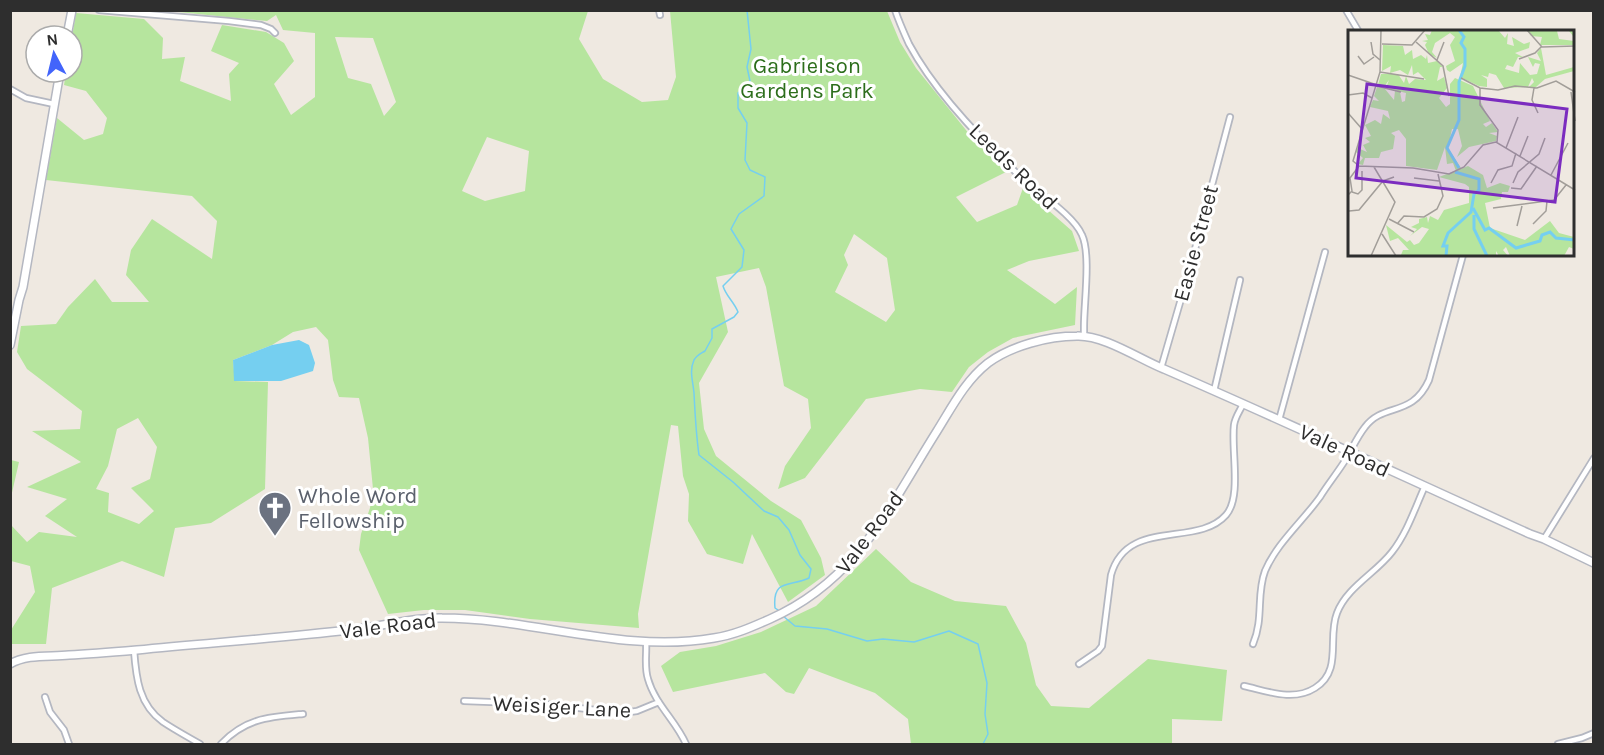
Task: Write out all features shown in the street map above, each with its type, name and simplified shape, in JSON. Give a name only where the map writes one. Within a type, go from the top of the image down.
[{"type":"main road","points":[[10,345],[18,300],[23,286],[58,84]]},
{"type":"main road","name":"Vale Road","points":[[13,660],[350,630],[430,618],[472,620],[646,641],[682,642],[731,634],[774,617],[810,597],[838,574],[864,545],[889,509],[954,403],[979,371],[998,357],[1022,347],[1057,338],[1084,336],[1103,341],[1350,451],[1593,563]]},
{"type":"street","points":[[99,10],[261,25],[271,29],[274,33]]},
{"type":"street","name":"Leeds Road","points":[[895,10],[915,54],[958,112],[1000,158],[1072,221],[1082,235],[1086,252],[1084,336]]},
{"type":"street","points":[[1346,10],[1358,30]]},
{"type":"street","points":[[10,89],[26,98],[54,104]]},
{"type":"street","name":"Easie Street","points":[[1161,368],[1230,117]]},
{"type":"street","points":[[1279,420],[1325,252]]},
{"type":"street","points":[[1253,644],[1260,622],[1261,589],[1266,571],[1280,547],[1319,498],[1370,421],[1384,413],[1409,405],[1426,387],[1463,256]]},
{"type":"street","points":[[1214,391],[1240,280]]},
{"type":"street","points":[[1079,664],[1102,646],[1111,575],[1119,557],[1128,549],[1146,540],[1204,528],[1220,520],[1229,511],[1235,490],[1234,424],[1243,404]]},
{"type":"street","points":[[1544,539],[1593,458]]},
{"type":"street","points":[[1244,686],[1293,696],[1306,693],[1322,683],[1332,667],[1336,615],[1342,603],[1392,553],[1425,486]]},
{"type":"street","points":[[646,641],[649,682],[686,744]]},
{"type":"street","points":[[134,650],[140,691],[149,708],[163,722],[200,744]]},
{"type":"street","points":[[45,697],[50,712],[64,730],[69,744]]},
{"type":"street","name":"Weisiger Lane","points":[[464,701],[544,704],[622,713],[638,711],[659,702]]},
{"type":"street","points":[[221,744],[238,729],[257,720],[303,714]]},
{"type":"street","points":[[1558,744],[1593,733]]},
{"type":"green space","name":"Gabrielson Gardens Park","points":[[169,11],[588,11],[579,39],[603,79],[642,102],[668,100],[676,77],[670,11],[887,11],[900,42],[916,68],[974,140],[1006,172],[956,197],[977,222],[1017,205],[1023,188],[1072,231],[1079,251],[1029,261],[1007,270],[1055,304],[1077,287],[1075,325],[1013,338],[988,352],[969,367],[952,392],[920,389],[866,399],[805,478],[778,489],[785,466],[811,428],[808,399],[784,386],[766,287],[759,268],[716,277],[728,332],[699,383],[704,429],[716,456],[771,501],[801,520],[821,558],[825,575],[788,602],[752,534],[743,564],[707,554],[688,521],[689,494],[683,476],[678,426],[671,425],[638,614],[639,628],[530,619],[465,610],[424,610],[388,614],[359,550],[373,489],[368,438],[359,398],[339,397],[333,380],[328,340],[316,327],[293,332],[272,345],[233,360],[235,381],[268,382],[265,489],[211,523],[175,528],[164,577],[122,561],[52,588],[46,644],[11,644],[11,630],[35,592],[30,566],[11,561],[11,525],[27,542],[39,532],[77,537],[45,516],[67,499],[27,487],[81,462],[32,431],[80,429],[82,411],[27,369],[17,352],[21,326],[56,324],[68,307],[95,279],[112,302],[149,302],[126,275],[131,250],[152,219],[212,259],[217,221],[192,196],[46,180],[57,118],[84,140],[103,134],[107,118],[86,91],[64,85],[84,84],[84,24],[74,24],[76,13],[144,19],[163,38],[162,59],[185,57],[180,81],[231,101],[229,74],[239,63],[211,51],[222,25],[266,32],[284,43],[294,61],[274,84],[291,115],[315,97],[315,33],[283,30],[276,15],[267,21]],"holes":[[[335,37],[373,38],[396,102],[384,116],[371,84],[348,78]],[[487,137],[529,151],[525,191],[485,201],[462,191]],[[854,234],[887,258],[895,310],[886,322],[835,292],[848,265],[844,255]],[[138,418],[157,447],[150,479],[131,488],[154,511],[139,524],[108,512],[109,493],[96,489],[108,466],[117,429]]]},
{"type":"green space","points":[[10,460],[19,462],[11,497]]},
{"type":"green space","points":[[876,549],[911,582],[955,601],[1006,606],[1026,643],[1036,685],[1051,706],[1089,708],[1148,659],[1227,670],[1222,721],[1172,719],[1172,744],[911,744],[908,719],[875,693],[809,668],[794,694],[786,692],[765,673],[673,692],[661,666],[680,652],[716,646],[761,632],[816,606]]},
{"type":"water","points":[[299,340],[309,345],[315,363],[313,371],[281,381],[234,381],[233,360],[272,345]]},
{"type":"waterway","points":[[747,10],[751,49],[747,67],[750,81],[738,93],[738,108],[747,123],[745,160],[750,170],[765,177],[764,196],[739,214],[731,229],[744,250],[742,267],[723,286],[738,312],[734,317],[712,329],[712,338],[705,351],[694,360],[692,372],[699,455],[764,511],[778,517],[789,530],[800,555],[811,569],[809,578],[780,588],[775,598],[775,608],[778,610]]},
{"type":"waterway","points":[[783,616],[795,626],[827,629],[867,641],[883,639],[914,642],[949,631],[978,644],[987,683],[985,714],[988,734],[983,744]]},
{"type":"place","name":"Whole Word Fellowship","points":[[275,537]]}]
